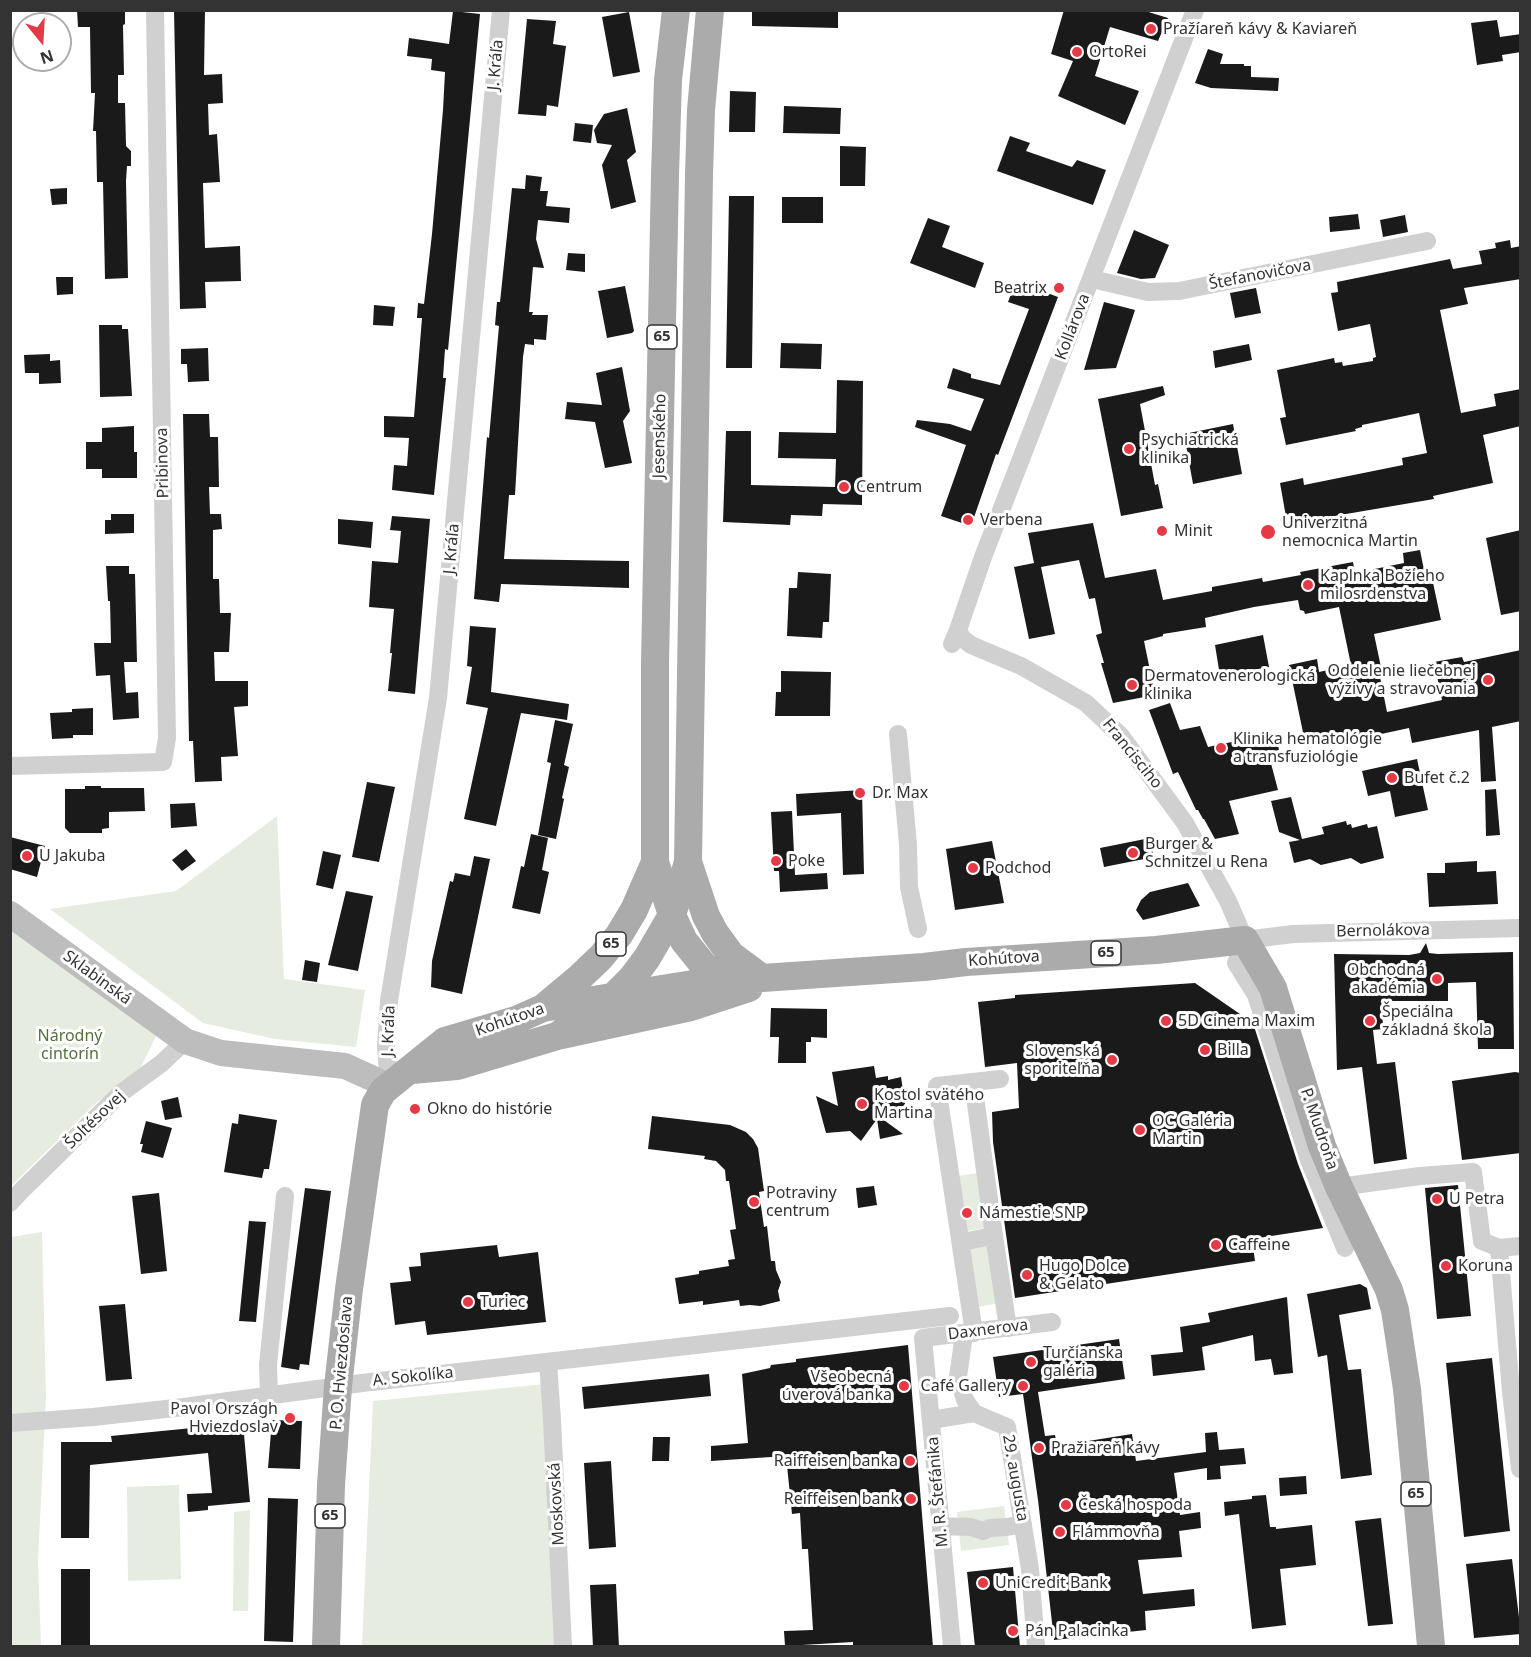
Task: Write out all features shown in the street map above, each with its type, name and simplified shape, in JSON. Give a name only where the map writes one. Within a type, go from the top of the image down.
[{"type":"main road","name":"Jesenského","points":[[676,10],[668,80],[665,186],[655,663],[655,862],[672,915],[684,941],[695,957],[705,967],[744,982]]},
{"type":"main road","name":"65","points":[[557,1036],[597,1010],[632,978],[647,958],[672,915],[688,862],[699,175],[701,110],[710,10]]},
{"type":"main road","name":"Jesenského","points":[[543,1008],[601,957],[618,935],[634,910],[655,862]]},
{"type":"main road","name":"65","points":[[688,862],[706,916],[731,955],[744,982]]},
{"type":"main road","name":"Kohútova","points":[[401,1078],[445,1041],[516,1020],[543,1008],[613,997],[744,982],[966,962],[1156,950],[1245,940]]},
{"type":"main road","name":"P. Mudroňa","points":[[1245,940],[1273,988],[1322,1146],[1339,1187],[1355,1243],[1389,1290],[1407,1389],[1431,1647]]},
{"type":"main road","name":"Kohútova","points":[[401,1078],[457,1066],[557,1036],[691,1007],[744,982]]},
{"type":"main road","name":"P. O. Hviezdoslava","points":[[326,1647],[331,1485],[338,1386],[352,1267],[375,1104],[401,1078]]},
{"type":"street","name":"Pribinova","points":[[10,766],[163,762],[167,738],[155,10]]},
{"type":"street","name":"J. Kráľa","points":[[401,1078],[386,1046],[389,1001],[438,698],[501,10]]},
{"type":"street","name":"Kollárova","points":[[955,637],[996,524],[1195,10]]},
{"type":"street","name":"Štefanovičova","points":[[1092,279],[1148,292],[1179,291],[1427,241]]},
{"type":"street","name":"Francisciho","points":[[955,637],[962,638],[971,645],[1020,666],[1086,703],[1121,736],[1185,823],[1228,901],[1245,940]]},
{"type":"street","points":[[898,734],[908,845],[909,887],[918,929]]},
{"type":"street","name":"Sklabinská","points":[[10,914],[184,1041],[221,1053],[345,1066],[401,1078]]},
{"type":"street","name":"Bernolákova","points":[[1245,940],[1293,934],[1521,928]]},
{"type":"street","name":"P. Mudroňa","points":[[1245,940],[1236,963],[1256,995],[1309,1160],[1355,1243]]},
{"type":"street","name":"Šoltésovej","points":[[10,1203],[122,1094],[162,1063],[184,1041]]},
{"type":"street","points":[[931,1420],[974,1413],[965,1400],[958,1377],[969,1333],[961,1242],[937,1086],[1000,1079]]},
{"type":"street","points":[[973,1082],[1008,1328]]},
{"type":"street","points":[[1339,1187],[1420,1176],[1473,1172],[1482,1241],[1499,1248],[1521,1246]]},
{"type":"street","points":[[269,1396],[268,1365],[285,1196]]},
{"type":"street","points":[[961,1242],[994,1236]]},
{"type":"street","points":[[1327,1252],[1355,1243]]},
{"type":"street","points":[[1499,1248],[1511,1392],[1521,1469]]},
{"type":"street","name":"A. Sokolíka","points":[[10,1423],[93,1417],[338,1386],[950,1316]]},
{"type":"street","name":"Daxnerova","points":[[923,1338],[1052,1322]]},
{"type":"street","name":"M. R. Štefánika","points":[[923,1338],[952,1647]]},
{"type":"street","name":"Moskovská","points":[[548,1362],[563,1647]]},
{"type":"street","name":"29. augusta","points":[[974,1413],[1008,1428],[1030,1569],[1036,1647]]},
{"type":"street","points":[[941,1526],[971,1527],[983,1532],[990,1528],[1023,1524]]},
{"type":"green space","points":[[277,816],[284,979],[365,990],[356,1047],[275,1039],[203,1023],[50,909],[176,891]]},
{"type":"green space","name":"Národný cintorín","points":[[11,927],[157,1034],[139,1071],[96,1103],[11,1186]]},
{"type":"green space","points":[[979,1173],[987,1228],[966,1231],[958,1176]]},
{"type":"green space","points":[[42,1232],[46,1397],[38,1560],[41,1646],[11,1646],[11,1237]]},
{"type":"green space","points":[[990,1246],[999,1303],[978,1307],[969,1249]]},
{"type":"green space","points":[[546,1384],[560,1646],[362,1646],[373,1401]]},
{"type":"green space","points":[[179,1485],[181,1579],[128,1581],[127,1487]]},
{"type":"green space","points":[[1004,1506],[1009,1545],[961,1551],[957,1512]]},
{"type":"green space","points":[[250,1510],[248,1611],[233,1611],[234,1512]]},
{"type":"building","points":[[77,10],[125,10],[124,75],[118,75],[118,103],[125,103],[126,146],[131,151],[131,166],[127,166],[126,181],[128,278],[105,279],[103,182],[97,182],[96,131],[93,131],[95,93],[91,93],[90,27],[78,27]]},
{"type":"building","points":[[174,10],[205,10],[204,75],[222,74],[223,103],[208,104],[209,135],[217,134],[220,182],[203,183],[205,248],[240,246],[241,281],[205,282],[206,308],[180,309]]},
{"type":"building","points":[[752,10],[838,10],[838,28],[752,26]]},
{"type":"building","points":[[1064,10],[1142,10],[1168,18],[1158,41],[1110,27],[1095,76],[1139,91],[1125,125],[1058,96],[1073,61],[1051,54]]},
{"type":"building","points":[[453,11],[480,14],[448,350],[445,349],[443,378],[446,378],[434,495],[392,490],[394,465],[407,466],[409,438],[384,437],[384,416],[414,417],[422,318],[417,318],[418,303],[424,304],[443,110],[445,72],[431,70],[432,59],[407,56],[409,38],[449,44]]},
{"type":"building","points":[[629,12],[640,72],[613,77],[602,17]]},
{"type":"building","points":[[527,19],[556,21],[553,44],[566,46],[558,107],[547,105],[546,116],[518,114]]},
{"type":"building","points":[[1497,20],[1500,37],[1521,34],[1521,52],[1502,55],[1503,61],[1477,65],[1471,23]]},
{"type":"building","points":[[1208,49],[1223,54],[1220,64],[1251,66],[1251,77],[1279,78],[1278,91],[1211,88],[1195,83]]},
{"type":"building","points":[[730,91],[756,92],[755,132],[729,132]]},
{"type":"building","points":[[784,106],[841,108],[840,134],[783,133]]},
{"type":"building","points":[[627,108],[636,152],[627,160],[636,202],[611,209],[602,165],[612,145],[597,143],[594,130],[604,114]]},
{"type":"building","points":[[575,123],[593,125],[591,143],[573,141]]},
{"type":"building","points":[[1010,136],[1030,143],[1026,151],[1072,167],[1077,160],[1106,170],[1093,205],[997,171]]},
{"type":"building","points":[[840,146],[866,147],[865,186],[840,186]]},
{"type":"building","points":[[526,175],[542,177],[540,191],[548,191],[546,206],[570,208],[569,223],[538,220],[536,239],[544,268],[533,267],[529,312],[533,312],[532,315],[548,315],[546,340],[534,339],[534,345],[525,344],[515,495],[509,495],[504,559],[629,561],[629,588],[501,584],[499,602],[474,599],[487,437],[489,438],[499,326],[495,325],[497,302],[500,302],[512,188],[525,189]]},
{"type":"building","points":[[67,188],[67,204],[52,205],[50,189]]},
{"type":"building","points":[[729,196],[754,196],[752,368],[726,368]]},
{"type":"building","points":[[782,197],[823,197],[823,223],[782,223]]},
{"type":"building","points":[[1358,214],[1360,229],[1330,232],[1329,217]]},
{"type":"building","points":[[1405,215],[1408,232],[1383,237],[1380,220]]},
{"type":"building","points":[[928,218],[950,226],[942,247],[984,263],[975,288],[910,263]]},
{"type":"building","points":[[1134,230],[1169,245],[1155,278],[1141,279],[1117,273]]},
{"type":"building","points":[[1510,240],[1511,248],[1521,246],[1521,279],[1464,288],[1468,304],[1440,310],[1461,413],[1496,406],[1494,394],[1521,389],[1521,426],[1483,435],[1493,483],[1433,496],[1434,499],[1311,520],[1311,523],[1288,528],[1280,483],[1303,478],[1304,485],[1403,465],[1402,458],[1427,453],[1419,413],[1362,425],[1355,429],[1356,431],[1286,445],[1280,418],[1286,417],[1277,370],[1334,358],[1335,363],[1342,362],[1343,366],[1373,361],[1376,357],[1370,324],[1338,331],[1331,293],[1338,292],[1337,282],[1450,259],[1453,269],[1482,264],[1479,251],[1496,248],[1495,243]]},
{"type":"building","points":[[568,253],[585,254],[585,272],[566,270]]},
{"type":"building","points":[[56,277],[73,277],[73,294],[57,295]]},
{"type":"building","points":[[1016,281],[1058,297],[998,455],[996,454],[971,526],[941,516],[966,445],[915,427],[917,420],[950,424],[971,431],[984,399],[947,388],[953,368],[971,374],[971,378],[1000,385],[1029,309],[1008,302]]},
{"type":"building","points":[[625,286],[634,331],[607,338],[598,291]]},
{"type":"building","points":[[1256,288],[1261,313],[1235,318],[1230,293]]},
{"type":"building","points":[[1104,302],[1135,310],[1116,368],[1084,370]]},
{"type":"building","points":[[374,305],[395,307],[393,326],[373,325]]},
{"type":"building","points":[[99,325],[122,325],[122,329],[128,329],[132,396],[100,397]]},
{"type":"building","points":[[781,343],[822,344],[821,369],[780,368]]},
{"type":"building","points":[[1249,344],[1252,360],[1215,368],[1213,351]]},
{"type":"building","points":[[208,348],[209,381],[188,382],[187,364],[181,364],[181,349]]},
{"type":"building","points":[[50,354],[50,361],[60,360],[61,383],[39,384],[39,373],[25,373],[24,355]]},
{"type":"building","points":[[622,367],[630,411],[623,421],[632,463],[605,468],[595,422],[565,419],[567,402],[602,405],[596,373]]},
{"type":"building","points":[[837,380],[863,381],[862,505],[823,504],[822,516],[791,515],[790,525],[723,522],[726,431],[751,431],[751,485],[835,487],[836,459],[778,458],[779,432],[836,433]]},
{"type":"building","name":"Psychiatrická klinika","points":[[1163,386],[1165,395],[1140,404],[1155,485],[1158,484],[1163,508],[1121,516],[1098,399]]},
{"type":"building","points":[[183,414],[209,414],[210,437],[218,437],[219,487],[209,487],[210,514],[221,514],[222,529],[213,530],[213,579],[219,579],[220,613],[231,613],[229,652],[214,652],[215,681],[248,681],[248,706],[234,707],[238,756],[221,757],[222,781],[195,782],[193,741],[189,741]]},
{"type":"building","points":[[1233,424],[1242,474],[1193,484],[1184,434]]},
{"type":"building","points":[[134,426],[137,478],[102,478],[102,469],[86,469],[86,442],[102,442],[102,428]]},
{"type":"building","points":[[111,514],[134,514],[134,533],[105,534],[105,520],[111,520]]},
{"type":"building","points":[[392,516],[430,519],[415,694],[388,691],[394,609],[369,607],[372,561],[398,563],[401,531],[390,530]]},
{"type":"building","points":[[338,519],[373,522],[371,548],[338,544]]},
{"type":"building","points":[[1093,523],[1105,578],[1156,569],[1163,600],[1212,591],[1212,587],[1262,578],[1263,582],[1353,562],[1355,573],[1404,563],[1403,553],[1420,550],[1426,580],[1432,578],[1441,620],[1374,634],[1387,712],[1442,700],[1434,662],[1462,657],[1464,662],[1521,650],[1521,721],[1492,727],[1496,781],[1481,782],[1479,730],[1412,743],[1409,728],[1358,739],[1356,732],[1305,742],[1289,665],[1317,659],[1319,672],[1351,665],[1339,607],[1305,614],[1300,610],[1298,600],[1254,607],[1205,618],[1206,627],[1163,634],[1163,636],[1144,641],[1155,695],[1113,703],[1101,663],[1104,663],[1096,635],[1102,633],[1095,598],[1089,599],[1079,560],[1041,567],[1055,634],[1029,639],[1014,567],[1034,563],[1028,533]]},
{"type":"building","points":[[1521,530],[1521,611],[1501,615],[1486,538]]},
{"type":"building","points":[[106,566],[129,566],[129,574],[135,574],[137,662],[124,662],[126,693],[138,692],[139,718],[113,720],[110,675],[96,676],[94,643],[111,643]]},
{"type":"building","points":[[798,572],[831,574],[829,622],[823,622],[822,638],[787,636],[789,588],[797,588]]},
{"type":"building","points":[[470,626],[496,628],[491,692],[569,704],[567,720],[521,713],[496,826],[464,819],[488,708],[466,704],[472,667],[467,666]]},
{"type":"building","points":[[1263,635],[1269,667],[1220,676],[1215,645]]},
{"type":"building","points":[[781,671],[831,672],[830,716],[775,716],[776,692],[781,692]]},
{"type":"building","points":[[1170,703],[1180,730],[1200,726],[1208,747],[1265,735],[1266,739],[1276,736],[1279,750],[1268,752],[1278,790],[1229,801],[1239,834],[1215,839],[1196,810],[1178,772],[1173,774],[1149,710]]},
{"type":"building","points":[[93,708],[93,735],[73,735],[73,738],[52,739],[50,713]]},
{"type":"building","points":[[555,720],[573,724],[564,765],[569,767],[556,839],[538,835],[551,763],[547,762]]},
{"type":"building","name":"Bufet č.2","points":[[1417,759],[1428,810],[1395,817],[1390,791],[1368,796],[1362,771]]},
{"type":"building","points":[[367,782],[395,787],[379,862],[352,857]]},
{"type":"building","points":[[85,786],[144,788],[145,811],[109,812],[109,828],[102,829],[102,833],[70,833],[65,828],[65,789],[85,789]]},
{"type":"building","points":[[1496,789],[1500,835],[1486,836],[1485,790]]},
{"type":"building","points":[[862,790],[864,874],[843,875],[841,813],[797,816],[796,794]]},
{"type":"building","points":[[1291,797],[1302,839],[1324,834],[1322,827],[1346,821],[1347,825],[1351,824],[1352,828],[1367,824],[1368,828],[1377,826],[1384,858],[1361,864],[1351,858],[1321,865],[1310,859],[1294,863],[1289,842],[1300,840],[1279,832],[1271,801]]},
{"type":"building","points":[[195,803],[197,826],[171,828],[170,804]]},
{"type":"building","points":[[792,811],[795,875],[827,873],[828,889],[780,892],[779,871],[774,871],[771,812]]},
{"type":"building","points":[[531,834],[548,838],[542,870],[549,872],[540,914],[512,908]]},
{"type":"building","points":[[10,837],[45,846],[37,877],[10,869]]},
{"type":"building","points":[[1150,838],[1154,857],[1104,867],[1100,848]]},
{"type":"building","name":"Podchod","points":[[992,841],[1004,903],[955,910],[946,849]]},
{"type":"building","points":[[186,849],[196,861],[182,871],[172,860]]},
{"type":"building","points":[[323,851],[341,855],[333,889],[316,885]]},
{"type":"building","points":[[474,856],[490,859],[462,994],[431,987],[432,961],[450,881],[453,882],[455,873],[470,876]]},
{"type":"building","points":[[1477,861],[1477,872],[1496,871],[1498,904],[1429,907],[1427,873],[1445,873],[1445,863]]},
{"type":"building","points":[[1188,883],[1200,906],[1143,920],[1136,910],[1141,900],[1150,892]]},
{"type":"building","points":[[346,891],[373,896],[358,971],[328,965]]},
{"type":"building","points":[[1426,943],[1429,953],[1438,954],[1513,952],[1514,1049],[1478,1049],[1476,982],[1448,983],[1448,1001],[1382,1001],[1383,1029],[1373,1030],[1377,1064],[1395,1062],[1407,1159],[1374,1164],[1362,1067],[1337,1070],[1334,954],[1409,955],[1420,953]]},
{"type":"building","points":[[305,960],[320,963],[317,982],[302,980]]},
{"type":"building","name":"OC Galéria Martin","points":[[1195,983],[1253,1023],[1298,1164],[1323,1228],[1252,1239],[1255,1261],[1015,1298],[993,1142],[992,1112],[1019,1108],[1017,1063],[985,1067],[978,1002],[1015,998],[1015,995]]},
{"type":"building","points":[[771,1008],[827,1009],[827,1038],[811,1037],[811,1042],[806,1042],[806,1063],[778,1063],[779,1037],[770,1037]]},
{"type":"building","name":"Kostol svätého Martina","points":[[874,1066],[876,1078],[888,1076],[888,1080],[901,1077],[906,1110],[877,1115],[903,1134],[880,1139],[877,1119],[861,1141],[850,1131],[826,1133],[816,1096],[838,1106],[832,1072]]},
{"type":"building","points":[[1521,1073],[1521,1153],[1462,1160],[1452,1081]]},
{"type":"building","points":[[178,1097],[182,1117],[165,1120],[161,1101]]},
{"type":"building","points":[[239,1114],[277,1120],[269,1169],[264,1169],[262,1178],[224,1172],[232,1123],[238,1124]]},
{"type":"building","points":[[652,1116],[730,1125],[746,1132],[753,1139],[758,1148],[764,1191],[759,1192],[764,1227],[767,1226],[771,1261],[775,1261],[781,1282],[778,1291],[780,1301],[760,1306],[740,1306],[739,1300],[703,1305],[703,1301],[679,1304],[675,1278],[729,1266],[728,1260],[735,1259],[730,1230],[736,1229],[729,1181],[726,1181],[725,1170],[716,1161],[704,1159],[705,1156],[648,1149]]},
{"type":"building","points":[[146,1121],[172,1128],[163,1158],[141,1152],[143,1144],[140,1144]]},
{"type":"building","points":[[1458,1185],[1471,1316],[1437,1319],[1425,1188]]},
{"type":"building","points":[[874,1186],[877,1205],[858,1208],[856,1188]]},
{"type":"building","points":[[305,1188],[331,1191],[309,1365],[300,1364],[299,1370],[281,1367]]},
{"type":"building","points":[[159,1193],[167,1271],[141,1274],[132,1196]]},
{"type":"building","points":[[249,1221],[266,1222],[256,1322],[239,1321]]},
{"type":"building","name":"Turiec","points":[[497,1245],[499,1257],[538,1252],[546,1322],[427,1335],[425,1321],[395,1325],[390,1283],[411,1281],[409,1267],[421,1266],[420,1253]]},
{"type":"building","points":[[1360,1284],[1367,1288],[1371,1309],[1339,1315],[1348,1370],[1361,1369],[1372,1475],[1341,1479],[1327,1355],[1318,1357],[1307,1294]]},
{"type":"building","points":[[1287,1297],[1293,1373],[1274,1375],[1271,1359],[1255,1361],[1253,1335],[1202,1347],[1205,1370],[1153,1376],[1151,1355],[1183,1352],[1180,1327],[1210,1322],[1208,1313]]},
{"type":"building","points":[[125,1304],[132,1379],[106,1381],[99,1306]]},
{"type":"building","points":[[1119,1339],[1125,1379],[1038,1392],[1045,1436],[1055,1435],[1057,1446],[1132,1434],[1136,1461],[1206,1452],[1205,1433],[1217,1432],[1219,1450],[1244,1448],[1246,1464],[1220,1466],[1221,1479],[1207,1480],[1207,1468],[1174,1473],[1180,1515],[1200,1512],[1201,1528],[1179,1531],[1182,1557],[1138,1560],[1143,1594],[1194,1589],[1195,1606],[1145,1611],[1146,1630],[1054,1640],[1023,1394],[999,1397],[993,1357]]},
{"type":"building","points":[[908,1345],[933,1647],[853,1647],[853,1642],[785,1646],[784,1631],[813,1630],[808,1549],[802,1549],[800,1513],[792,1514],[786,1456],[711,1461],[711,1446],[748,1443],[742,1374],[770,1368],[771,1365],[796,1362],[796,1359]]},
{"type":"building","points":[[1492,1358],[1510,1531],[1464,1537],[1446,1363]]},
{"type":"building","points":[[709,1374],[711,1396],[584,1409],[582,1387]]},
{"type":"building","points":[[272,1420],[302,1421],[300,1469],[268,1468]]},
{"type":"building","points":[[243,1423],[250,1502],[208,1506],[208,1510],[188,1512],[187,1494],[212,1493],[208,1453],[90,1465],[89,1538],[61,1538],[61,1442],[112,1442],[111,1436]]},
{"type":"building","points":[[653,1437],[670,1437],[669,1461],[652,1461]]},
{"type":"building","points":[[611,1461],[616,1547],[589,1549],[584,1463]]},
{"type":"building","points":[[1306,1476],[1307,1494],[1280,1496],[1279,1478]]},
{"type":"building","points":[[1266,1495],[1270,1527],[1276,1527],[1276,1529],[1312,1525],[1316,1565],[1280,1569],[1286,1625],[1252,1629],[1239,1514],[1225,1516],[1224,1502]]},
{"type":"building","points":[[268,1498],[298,1499],[293,1642],[264,1641]]},
{"type":"building","points":[[1381,1518],[1393,1624],[1368,1626],[1355,1521]]},
{"type":"building","points":[[1512,1559],[1521,1634],[1474,1638],[1466,1564]]},
{"type":"building","points":[[1013,1567],[1020,1647],[975,1647],[967,1572]]},
{"type":"building","points":[[61,1569],[90,1569],[90,1647],[61,1646]]},
{"type":"building","points":[[616,1584],[619,1647],[593,1647],[590,1585]]},
{"type":"place","name":"Pražíareň kávy & Kaviareň","points":[[1151,29]]},
{"type":"place","name":"OrtoRei","points":[[1077,52]]},
{"type":"place","name":"Beatrix","points":[[1059,288]]},
{"type":"place","name":"Psychiatrická klinika","points":[[1129,449]]},
{"type":"place","name":"Centrum","points":[[844,487]]},
{"type":"place","name":"Verbena","points":[[968,520]]},
{"type":"place","name":"Minit","points":[[1162,531]]},
{"type":"place","name":"Univerzitná nemocnica Martin","points":[[1268,532]]},
{"type":"place","name":"Kaplnka Božieho milosrdenstva","points":[[1308,585]]},
{"type":"place","name":"Oddelenie liečebnej výživy a stravovania","points":[[1488,680]]},
{"type":"place","name":"Dermatovenerologická klinika","points":[[1132,685]]},
{"type":"place","name":"Klinika hematológie a transfuziológie","points":[[1221,748]]},
{"type":"place","name":"Bufet č.2","points":[[1392,778]]},
{"type":"place","name":"Dr. Max","points":[[860,793]]},
{"type":"place","name":"Burger & Schnitzel u Rena","points":[[1133,853]]},
{"type":"place","name":"U Jakuba","points":[[27,856]]},
{"type":"place","name":"Poke","points":[[776,861]]},
{"type":"place","name":"Podchod","points":[[973,868]]},
{"type":"place","name":"Obchodná akadémia","points":[[1437,979]]},
{"type":"place","name":"5D Cinema Maxim","points":[[1166,1021]]},
{"type":"place","name":"Špeciálna základná škola","points":[[1370,1021]]},
{"type":"place","name":"Billa","points":[[1205,1050]]},
{"type":"place","name":"Slovenská sporiteľňa","points":[[1112,1060]]},
{"type":"place","name":"Kostol svätého Martina","points":[[862,1104]]},
{"type":"place","name":"Okno do histórie","points":[[415,1109]]},
{"type":"place","name":"OC Galéria Martin","points":[[1140,1130]]},
{"type":"place","name":"U Petra","points":[[1437,1199]]},
{"type":"place","name":"Potraviny centrum","points":[[754,1202]]},
{"type":"place","name":"Námestie SNP","points":[[967,1213]]},
{"type":"place","name":"Caffeine","points":[[1216,1245]]},
{"type":"place","name":"Koruna","points":[[1446,1266]]},
{"type":"place","name":"Hugo Dolce & Gelato","points":[[1027,1275]]},
{"type":"place","name":"Turiec","points":[[468,1302]]},
{"type":"place","name":"Turčianska galéria","points":[[1031,1362]]},
{"type":"place","name":"Všeobecná úverová banka","points":[[904,1386]]},
{"type":"place","name":"Café Gallery","points":[[1023,1386]]},
{"type":"place","name":"Pavol Országh Hviezdoslav","points":[[290,1418]]},
{"type":"place","name":"Pražiareň kávy","points":[[1039,1448]]},
{"type":"place","name":"Raiffeisen banka","points":[[910,1461]]},
{"type":"place","name":"Reiffeisen bank","points":[[911,1499]]},
{"type":"place","name":"Česká hospoda","points":[[1066,1505]]},
{"type":"place","name":"Flámmovňa","points":[[1060,1532]]},
{"type":"place","name":"UniCredit Bank","points":[[983,1583]]},
{"type":"place","name":"Pán Palacinka","points":[[1013,1631]]}]
